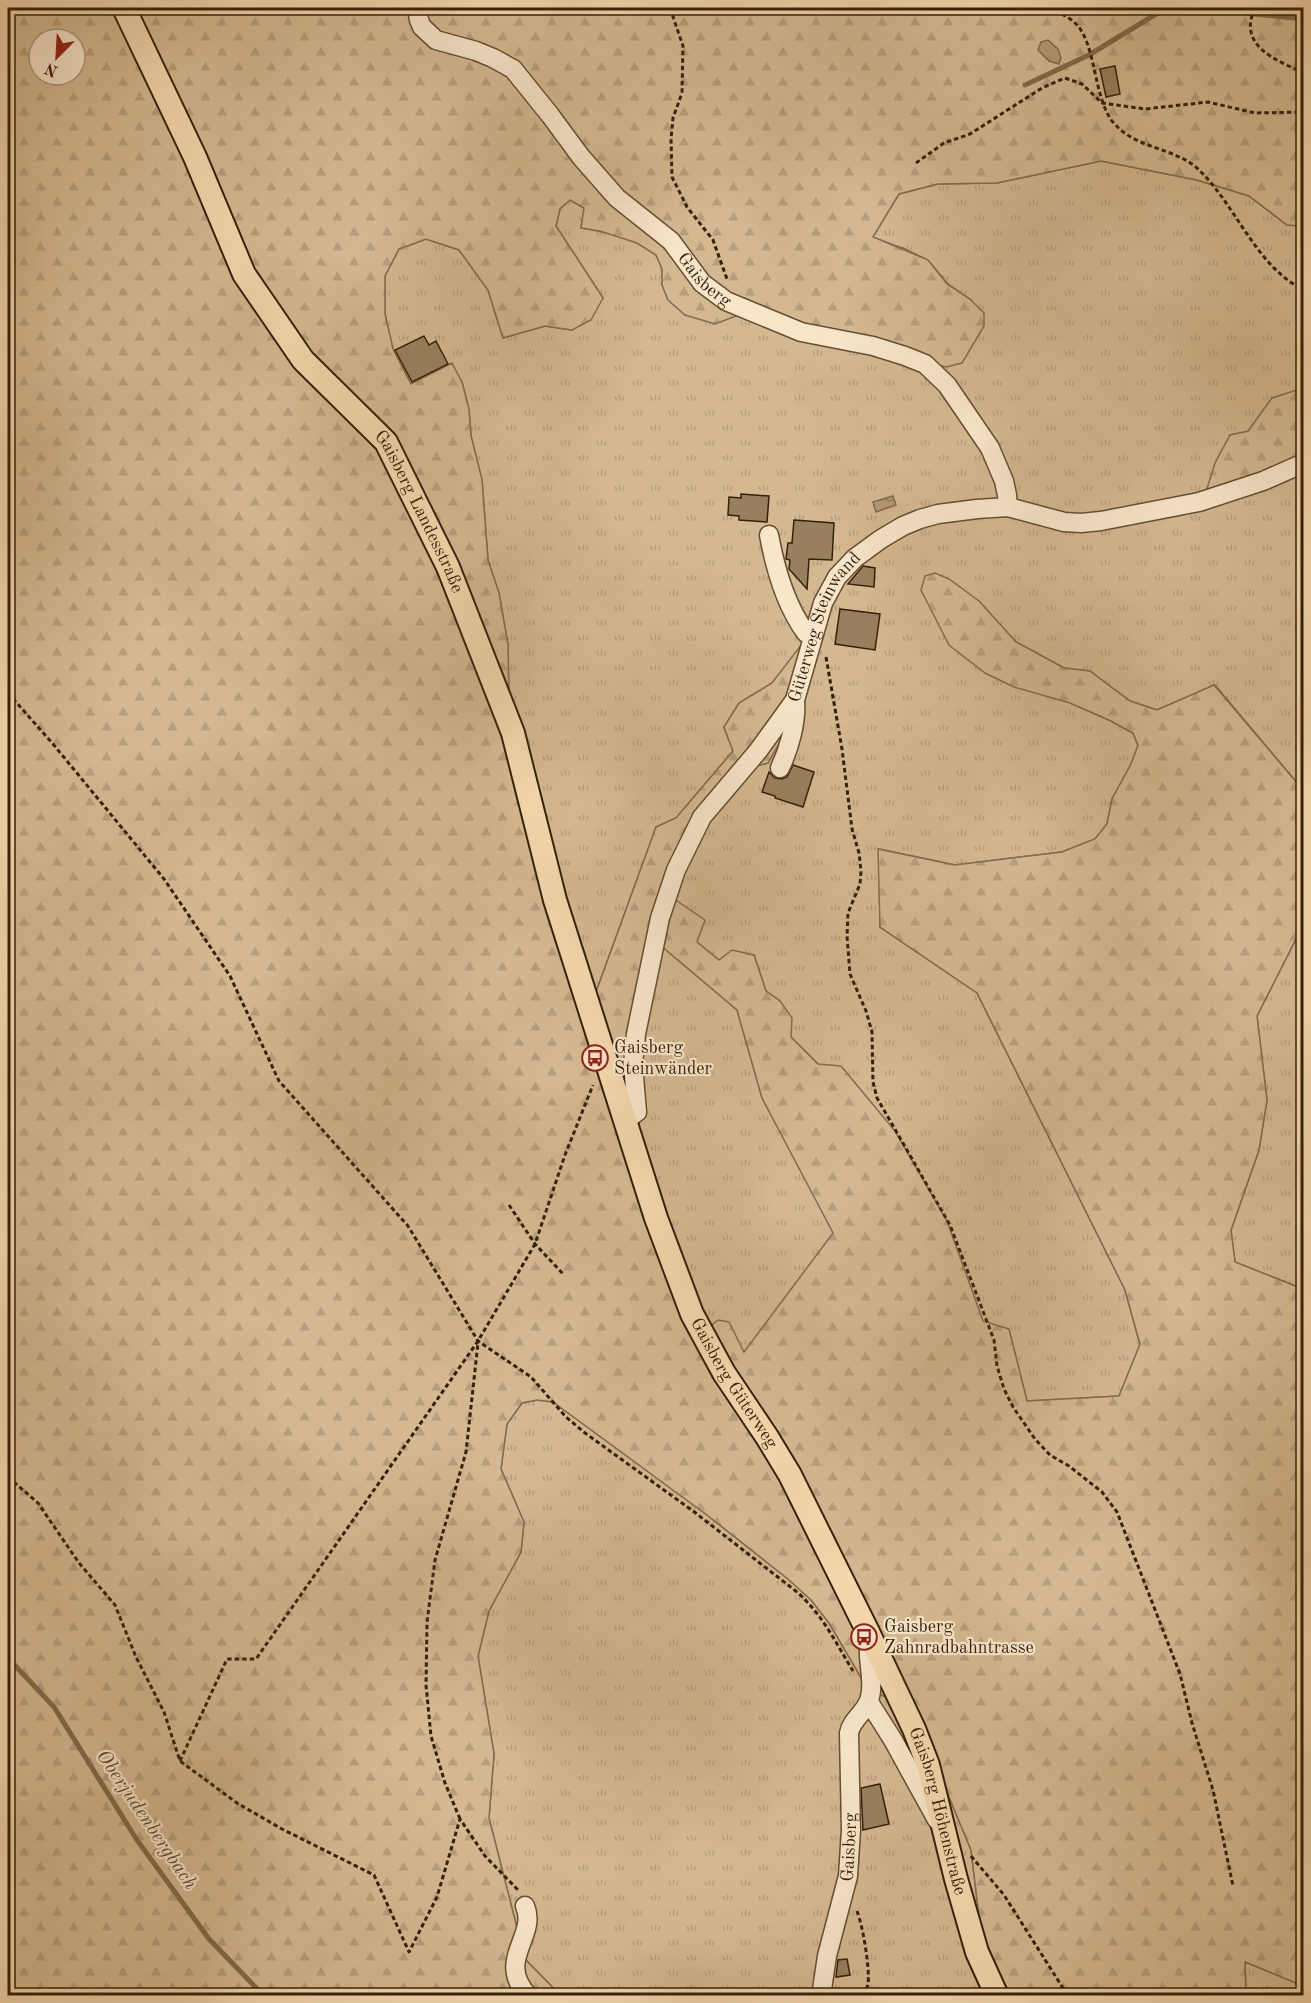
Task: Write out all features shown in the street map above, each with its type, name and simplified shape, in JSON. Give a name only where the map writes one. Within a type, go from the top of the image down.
[{"type":"main road","name":"Gaisberg Landesstraße","points":[[124,8],[195,157],[244,273],[303,360],[386,442],[448,567],[513,733],[555,900],[607,1061]]},
{"type":"main road","points":[[607,1061],[626,1120]]},
{"type":"main road","name":"Gaisberg Güterweg","points":[[626,1120],[656,1218],[692,1314],[724,1373],[768,1437],[790,1475],[869,1634]]},
{"type":"main road","name":"Gaisberg Höhenstraße","points":[[869,1634],[914,1729],[924,1756],[976,1952],[997,1995]]},
{"type":"street","name":"Gaisberg","points":[[417,8],[422,27],[436,40],[461,46],[493,58],[513,69],[581,157],[617,198],[671,241],[702,283],[726,301],[801,332],[873,346],[925,364],[947,385],[990,448],[1004,481],[1008,507]]},
{"type":"street","name":"Güterweg Steinwand","points":[[626,1120],[637,1112],[633,1064],[636,1034],[660,918],[676,870],[702,817],[758,751],[795,700],[823,603],[837,577],[855,558],[880,539],[920,519],[938,514],[1008,507],[1064,522],[1101,521],[1199,502],[1263,481],[1304,463]]},
{"type":"street","points":[[769,535],[773,558],[792,608],[806,633],[814,630]]},
{"type":"street","points":[[780,768],[787,753],[795,713],[795,700]]},
{"type":"street","points":[[869,1634],[867,1648],[871,1682],[869,1702],[945,1833]]},
{"type":"street","name":"Gaisberg","points":[[821,1995],[826,1956],[848,1876],[851,1830],[849,1733],[852,1722],[863,1712],[869,1702]]},
{"type":"street","points":[[525,1906],[528,1914],[515,1962],[516,1976],[528,1995]]},
{"type":"path","points":[[670,8],[683,46],[682,93],[673,118],[671,139],[672,177],[687,207],[713,240],[734,304]]},
{"type":"path","points":[[1048,8],[1070,19],[1084,35],[1102,103],[1113,123],[1132,137],[1182,158],[1197,167],[1211,182],[1275,269],[1291,283],[1304,290]]},
{"type":"path","points":[[1255,9],[1250,22],[1253,38],[1267,55],[1304,73]]},
{"type":"path","points":[[916,163],[944,143],[970,134],[1042,88],[1065,78],[1082,84],[1102,103],[1145,109],[1208,102],[1255,113],[1304,112]]},
{"type":"path","points":[[814,630],[823,638],[842,749],[852,829],[859,853],[860,884],[848,913],[849,964],[850,974],[866,1011],[872,1032],[873,1082],[877,1098],[950,1225],[994,1340],[997,1366],[1004,1389],[1013,1407],[1035,1439],[1050,1455],[1070,1466],[1102,1492],[1117,1512],[1180,1674],[1192,1723],[1213,1790],[1233,1886]]},
{"type":"path","points":[[8,693],[164,879],[230,976],[279,1081],[408,1226],[478,1341],[531,1377],[566,1417],[585,1433],[684,1505],[803,1597],[824,1622],[869,1702]]},
{"type":"path","points":[[180,1761],[227,1659],[256,1659],[478,1341],[535,1244],[565,1155],[607,1061]]},
{"type":"path","points":[[509,1205],[535,1244],[564,1275]]},
{"type":"path","points":[[478,1341],[466,1452],[435,1560],[427,1622],[426,1685],[431,1737],[460,1819],[485,1856],[520,1892],[525,1906]]},
{"type":"path","points":[[8,1477],[38,1503],[79,1563],[115,1605],[136,1657],[164,1712],[180,1761],[237,1803],[291,1834],[374,1875],[409,1952],[437,1897],[460,1819]]},
{"type":"path","points":[[969,1854],[1004,1896],[1068,1995]]},
{"type":"path","points":[[844,1894],[855,1908],[861,1926],[868,1977],[867,1988],[860,1995]]},
{"type":"green space","points":[[8,8],[1303,8],[1304,223],[1300,226],[1287,225],[1249,196],[1197,180],[1101,161],[997,183],[938,184],[899,194],[873,237],[928,260],[947,284],[971,300],[984,313],[984,326],[962,363],[946,367],[741,314],[715,324],[685,315],[668,300],[662,285],[662,269],[656,255],[637,243],[600,231],[581,228],[584,208],[570,200],[560,209],[556,226],[603,298],[591,320],[572,330],[545,326],[503,338],[488,290],[459,250],[426,239],[399,249],[385,276],[385,314],[393,349],[411,384],[452,363],[462,382],[469,409],[471,436],[482,480],[488,560],[499,593],[508,645],[509,704],[515,771],[596,992],[656,827],[676,818],[733,751],[724,727],[739,703],[772,683],[802,644],[781,713],[782,738],[768,763],[736,771],[664,892],[705,920],[697,942],[719,960],[732,950],[754,955],[766,991],[780,1001],[792,1018],[791,1037],[818,1064],[841,1066],[895,1131],[947,1221],[983,1321],[1009,1329],[1027,1401],[1119,1396],[1140,1344],[1125,1290],[977,993],[880,927],[878,849],[955,865],[1062,852],[1095,839],[1107,824],[1112,799],[1131,764],[1138,745],[1133,733],[1111,721],[1070,703],[1014,687],[985,673],[949,645],[921,590],[925,576],[935,573],[949,579],[979,601],[1016,642],[1064,668],[1090,671],[1130,701],[1157,710],[1214,685],[1303,790],[1303,931],[1300,931],[1257,1016],[1267,1100],[1259,1150],[1231,1230],[1235,1262],[1303,1289],[1303,1986],[1245,1962],[1246,1995],[1007,1995],[982,1941],[971,1850],[913,1710],[891,1694],[883,1696],[866,1686],[829,1623],[811,1600],[788,1579],[707,1515],[553,1402],[537,1400],[522,1403],[507,1424],[501,1469],[524,1522],[521,1552],[489,1611],[478,1656],[494,1754],[489,1818],[525,1959],[560,1995],[8,1996]],"holes":[[[653,939],[737,1010],[762,1098],[833,1233],[744,1352],[729,1322],[718,1320],[709,1327],[632,1157],[612,1084],[628,1076]]]},
{"type":"green space","points":[[1101,161],[1197,180],[1249,196],[1287,225],[1300,226],[1303,223],[1303,790],[1215,685],[1157,710],[1130,701],[1090,671],[1064,668],[1016,642],[979,601],[1070,703],[1133,733],[1138,746],[1112,799],[1107,824],[1095,839],[1062,852],[955,865],[879,849],[880,927],[977,993],[1125,1290],[1140,1345],[1119,1396],[1027,1401],[1009,1329],[983,1322],[947,1221],[818,1064],[791,1037],[780,1001],[766,991],[754,955],[719,960],[697,942],[664,892],[736,771],[768,763],[782,738],[781,713],[802,646],[772,683],[739,703],[724,727],[733,751],[676,818],[656,827],[596,992],[581,1005],[509,704],[508,645],[499,593],[488,560],[482,480],[471,436],[469,409],[462,382],[411,385],[393,349],[385,314],[385,276],[399,249],[426,239],[459,250],[488,290],[503,338],[545,326],[572,330],[603,298],[556,226],[560,209],[570,200],[584,208],[581,228],[622,237],[651,251],[660,264],[662,285],[741,314],[971,300],[948,284],[928,260],[872,237],[899,194],[938,184],[997,183]]},
{"type":"green space","points":[[1303,388],[1303,457],[1205,495],[1215,463],[1230,435],[1248,431],[1272,398]]},
{"type":"green space","points":[[1300,931],[1303,931],[1303,1289],[1235,1262],[1231,1230],[1259,1150],[1267,1100],[1257,1016]]},
{"type":"green space","points":[[653,939],[737,1010],[762,1098],[834,1233],[744,1353],[703,1335],[611,1084]]},
{"type":"green space","points":[[537,1400],[553,1402],[707,1515],[788,1579],[811,1600],[829,1623],[866,1686],[883,1696],[891,1694],[913,1710],[971,1850],[982,1940],[1007,1995],[560,1995],[525,1959],[489,1818],[494,1754],[478,1656],[489,1611],[521,1552],[524,1522],[501,1469],[507,1424],[522,1403]]},
{"type":"green space","points":[[1245,1961],[1303,1986],[1303,1995],[1246,1995]]},
{"type":"water","points":[[1048,40],[1058,49],[1061,58],[1059,64],[1049,61],[1038,50],[1041,42]]},
{"type":"water","points":[[893,496],[896,505],[876,512],[873,502]]},
{"type":"building","points":[[1115,66],[1120,94],[1106,97],[1100,69]]},
{"type":"building","points":[[424,336],[429,345],[436,341],[448,364],[412,382],[395,350]]},
{"type":"building","points":[[741,494],[769,496],[767,522],[739,520],[739,516],[728,515],[729,497],[741,498]]},
{"type":"building","points":[[794,520],[834,523],[832,560],[809,559],[807,589],[789,569],[790,560],[786,559],[788,543],[792,543]]},
{"type":"building","points":[[863,566],[875,568],[874,587],[848,584]]},
{"type":"building","points":[[840,609],[880,614],[875,650],[835,644]]},
{"type":"building","points":[[793,765],[814,772],[803,807],[762,792],[769,772],[775,778],[782,779],[787,777]]},
{"type":"building","points":[[880,1784],[889,1824],[863,1830],[861,1788]]},
{"type":"building","points":[[847,1959],[850,1975],[836,1977],[838,1960]]},
{"type":"waterway","points":[[1025,85],[1089,55],[1166,8]]},
{"type":"waterway","points":[[1217,8],[1304,19]]},
{"type":"waterway","name":"Oberjudenbergbach","points":[[8,1658],[54,1707],[137,1840],[209,1939],[264,1996]]},
{"type":"place","name":"Gaisberg Steinwänder","points":[[595,1058]]},
{"type":"place","name":"Gaisberg Zahnradbahntrasse","points":[[864,1637]]}]
